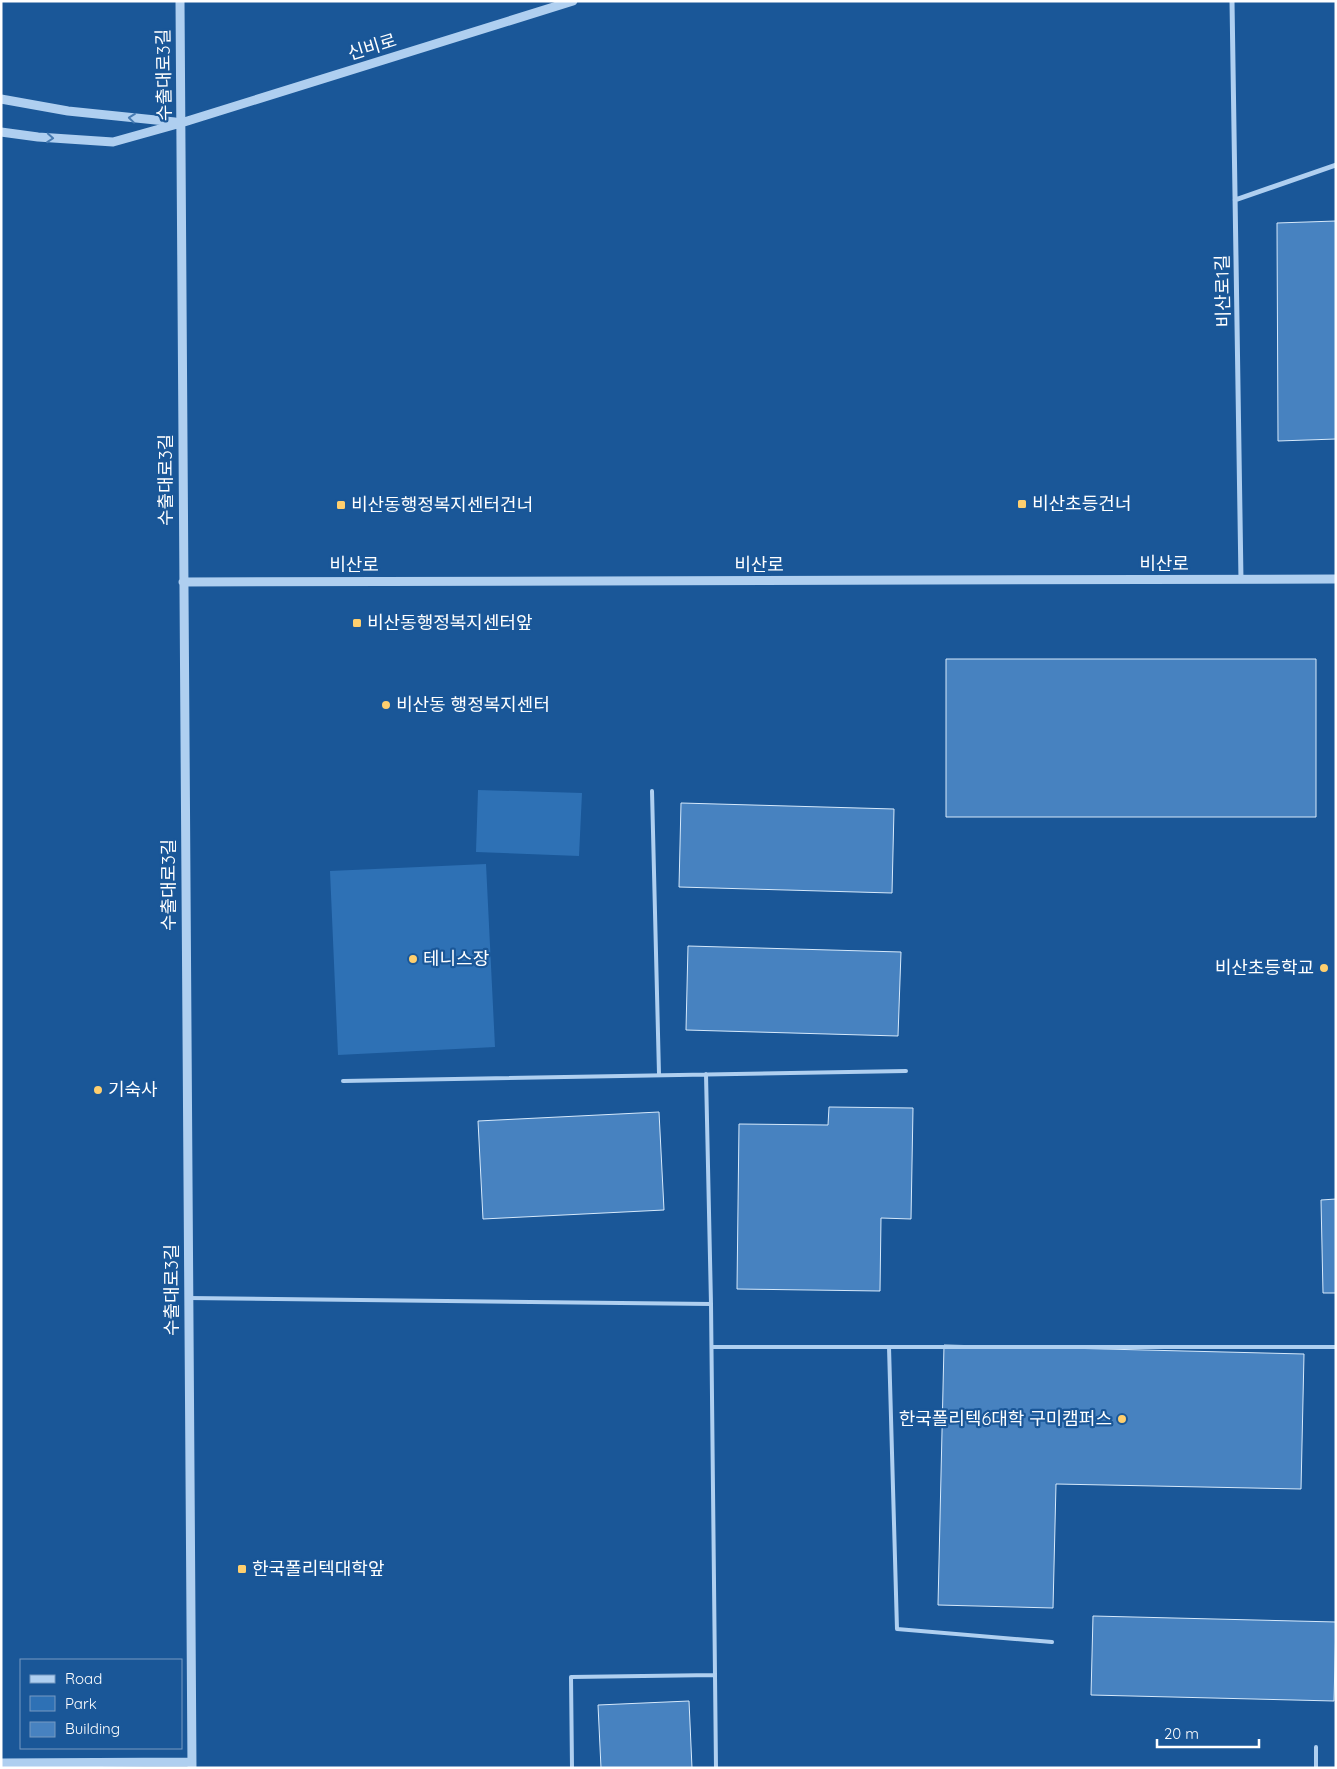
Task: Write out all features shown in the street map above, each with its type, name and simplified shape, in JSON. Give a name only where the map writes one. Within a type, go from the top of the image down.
[{"type":"street","name":"수출대로3길","points":[[180,1],[192,1765]]},
{"type":"street","name":"신비로","points":[[1,132],[38,137],[113,142],[181,123],[574,1]]},
{"type":"street","name":"비산로1길","points":[[1232,1],[1241,580]]},
{"type":"street","name":"신비로","points":[[1,99],[68,111],[181,123]]},
{"type":"street","points":[[1235,200],[1336,165]]},
{"type":"street","name":"비산로","points":[[183,582],[1336,579]]},
{"type":"street","points":[[1,1762],[192,1765]]},
{"type":"lane","points":[[652,791],[659,1074]]},
{"type":"lane","points":[[343,1081],[906,1071]]},
{"type":"lane","points":[[706,1074],[712,1347],[716,1768]]},
{"type":"lane","points":[[188,1298],[711,1304]]},
{"type":"lane","points":[[712,1347],[1336,1347]]},
{"type":"lane","points":[[889,1347],[897,1629],[1052,1642]]},
{"type":"lane","points":[[572,1768],[570,1677],[715,1675]]},
{"type":"lane","points":[[1316,1747],[1316,1768]]},
{"type":"green space","points":[[478,790],[582,793],[579,856],[476,852]]},
{"type":"green space","name":"테니스장","points":[[486,864],[495,1047],[338,1055],[330,871]]},
{"type":"building","points":[[1336,221],[1336,439],[1278,441],[1277,223]]},
{"type":"building","points":[[946,659],[1316,659],[1316,817],[946,817]]},
{"type":"building","points":[[681,803],[894,809],[892,893],[679,887]]},
{"type":"building","points":[[688,946],[901,952],[898,1036],[686,1030]]},
{"type":"building","points":[[829,1107],[913,1108],[911,1219],[881,1218],[880,1291],[737,1289],[739,1124],[828,1125]]},
{"type":"building","points":[[659,1112],[664,1210],[483,1219],[478,1121]]},
{"type":"building","points":[[1336,1199],[1336,1293],[1323,1293],[1321,1200]]},
{"type":"building","name":"한국폴리텍6대학 구미캠퍼스","points":[[944,1345],[1304,1354],[1301,1489],[1056,1484],[1053,1608],[938,1605]]},
{"type":"building","points":[[1093,1616],[1336,1622],[1334,1701],[1091,1695]]},
{"type":"building","points":[[689,1701],[692,1768],[601,1768],[598,1705]]},
{"type":"place","name":"비산초등건너","points":[[1022,504]]},
{"type":"place","name":"비산동행정복지센터건너","points":[[341,505]]},
{"type":"place","name":"비산동행정복지센터앞","points":[[357,623]]},
{"type":"place","name":"비산동 행정복지센터","points":[[386,705]]},
{"type":"place","name":"테니스장","points":[[413,959]]},
{"type":"place","name":"비산초등학교","points":[[1324,968]]},
{"type":"place","name":"기숙사","points":[[98,1090]]},
{"type":"place","name":"한국폴리텍6대학 구미캠퍼스","points":[[1122,1419]]},
{"type":"place","name":"한국폴리텍대학앞","points":[[242,1569]]}]
